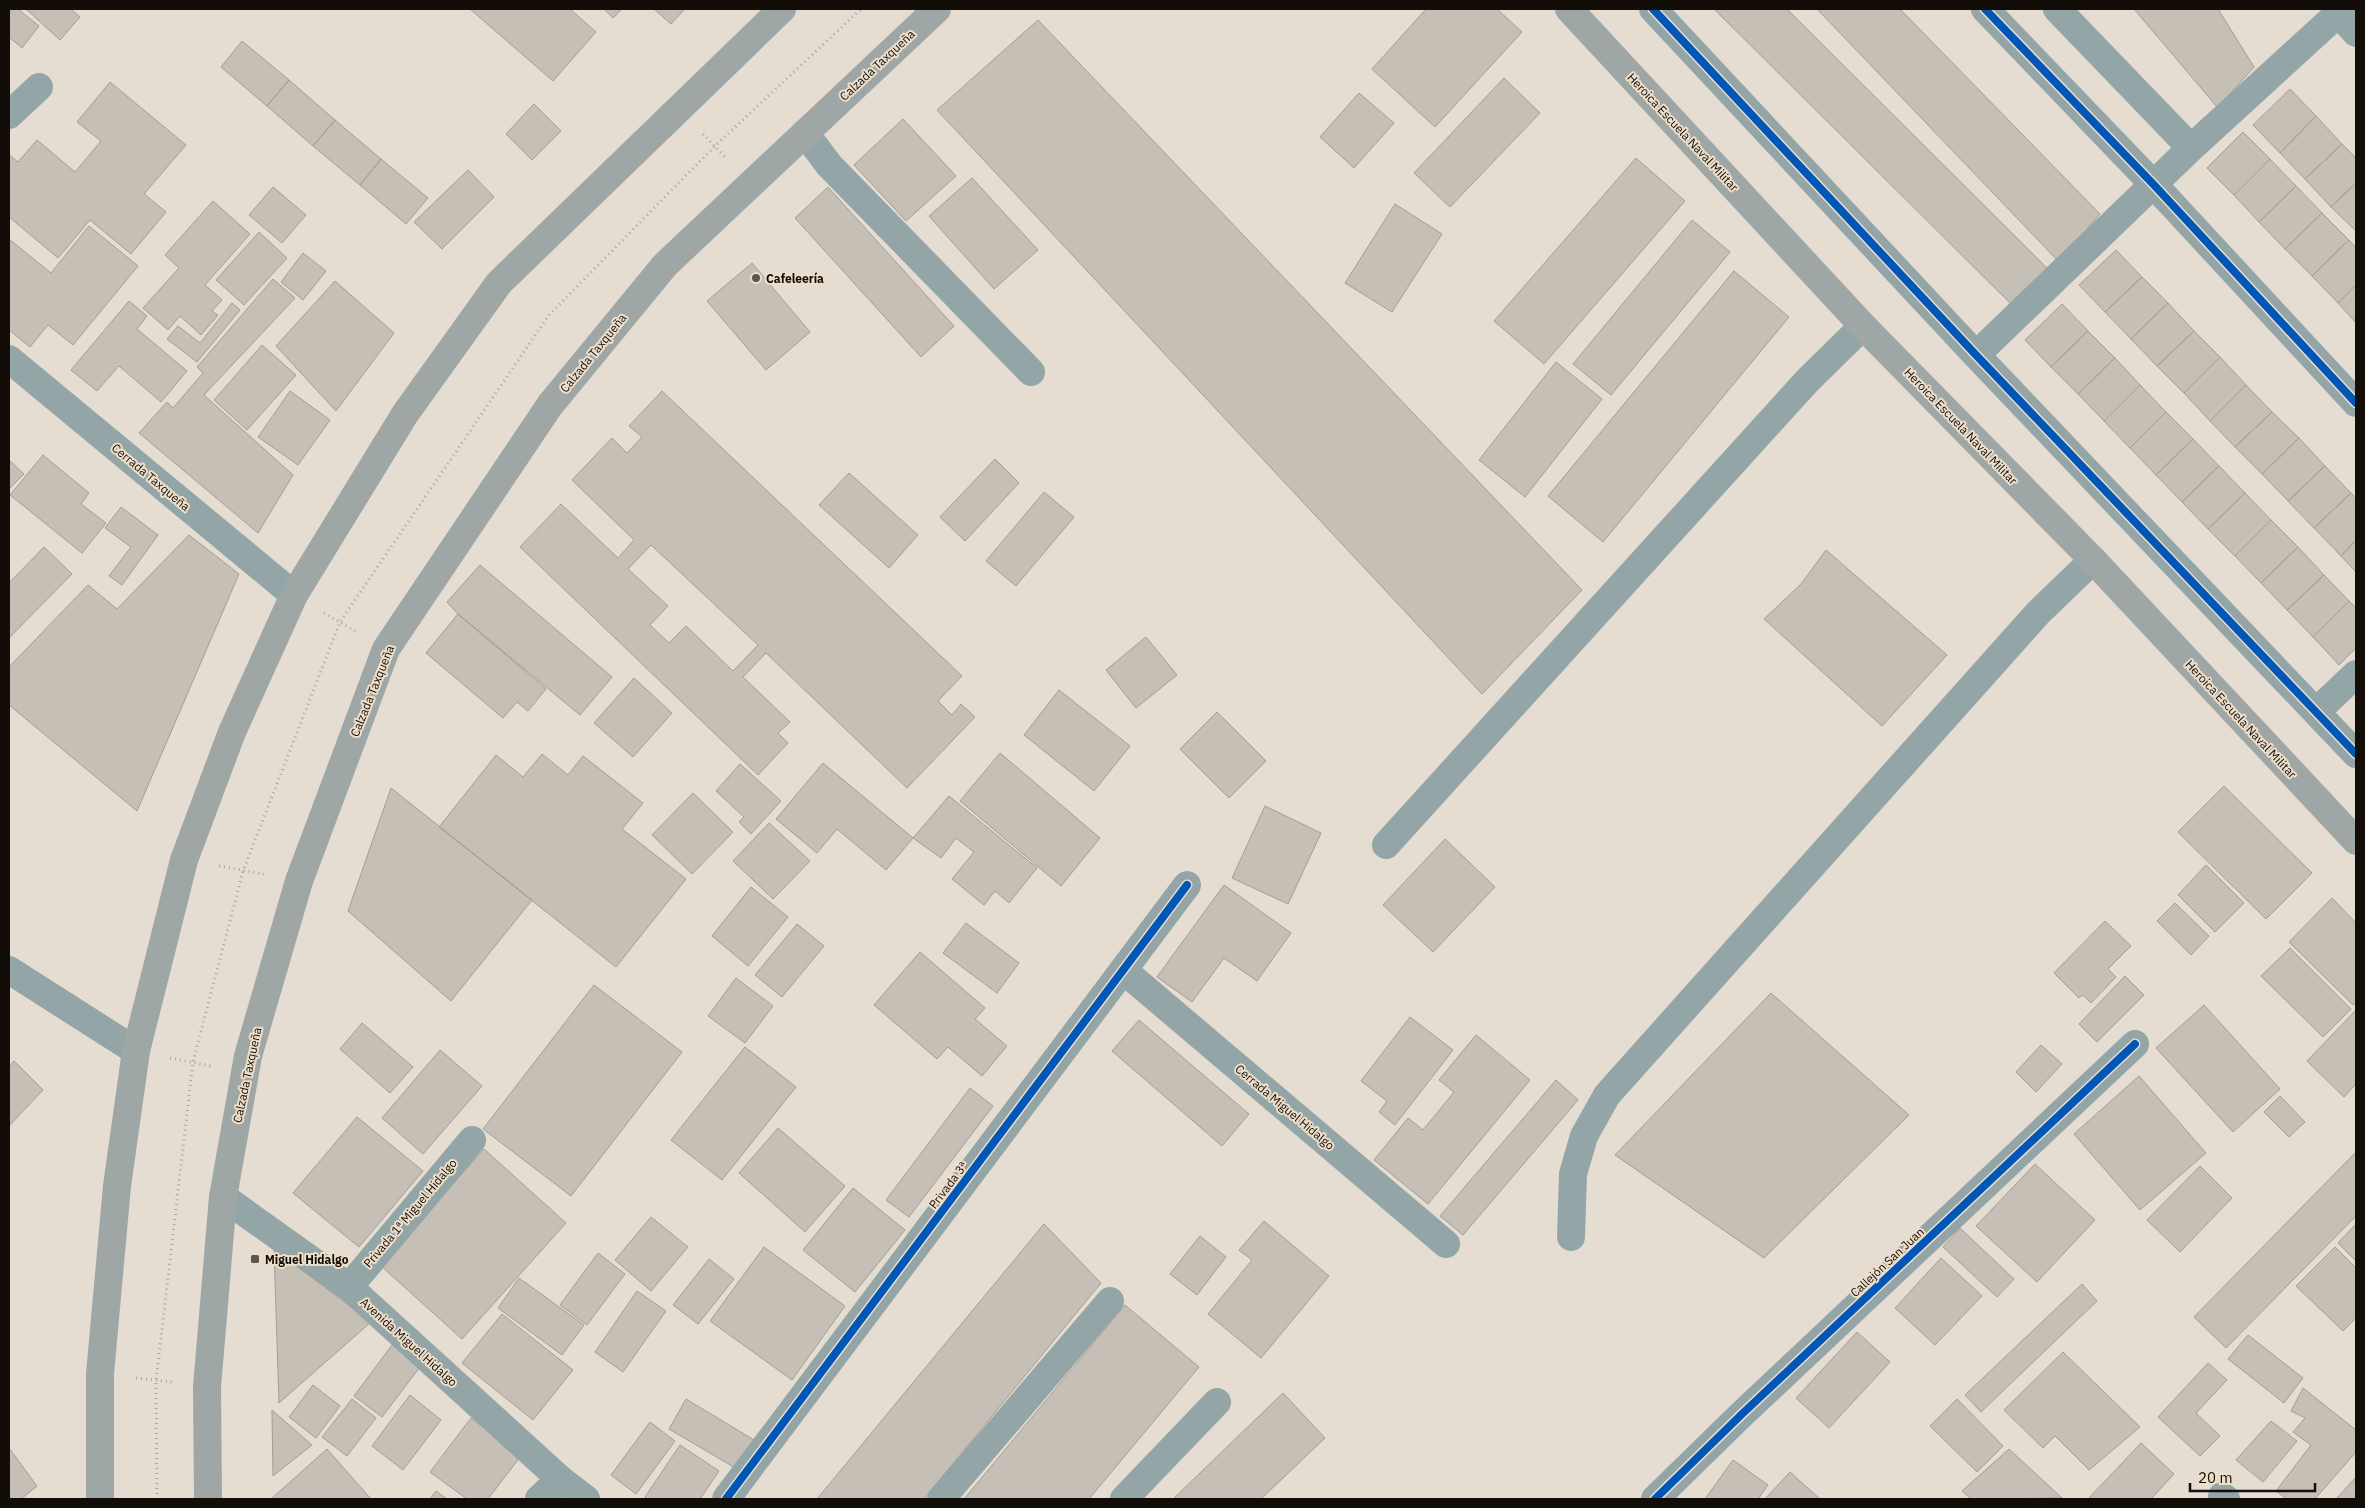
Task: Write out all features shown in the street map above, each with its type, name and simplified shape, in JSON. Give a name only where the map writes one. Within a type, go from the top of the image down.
[{"type":"main road","points":[[100,1499],[100,1374],[117,1186],[136,1051],[184,860],[232,732],[294,595],[405,414],[499,282],[782,9]]},
{"type":"main road","name":"Calzada Taxqueña","points":[[208,1499],[207,1386],[223,1196],[246,1072],[299,881],[386,649],[550,405],[665,265],[936,9]]},
{"type":"main road","name":"Heroica Escuela Naval Militar","points":[[1569,9],[1863,326],[2093,560],[2356,841]]},
{"type":"street","points":[[1653,9],[1976,355],[2356,754]]},
{"type":"street","points":[[1985,9],[2154,186],[2356,403]]},
{"type":"street","points":[[2057,9],[2191,148]]},
{"type":"street","points":[[1976,355],[2154,186],[2191,148],[2340,11],[2356,33]]},
{"type":"street","points":[[9,115],[39,87]]},
{"type":"street","points":[[805,133],[829,165],[1031,372]]},
{"type":"street","points":[[1386,845],[1807,381],[1863,326]]},
{"type":"street","name":"Cerrada Taxqueña","points":[[9,359],[294,595]]},
{"type":"street","points":[[1571,1236],[1573,1174],[1584,1136],[1608,1095],[2038,613],[2093,560]]},
{"type":"street","points":[[2316,712],[2356,674]]},
{"type":"street","name":"Privada 3ª","points":[[726,1499],[1187,885]]},
{"type":"street","points":[[9,970],[136,1051]]},
{"type":"street","name":"Cerrada Miguel Hidalgo","points":[[1123,970],[1446,1244]]},
{"type":"street","name":"Callejón San Juan","points":[[1655,1499],[1741,1415],[2135,1044]]},
{"type":"street","name":"Privada 1ª Miguel Hidalgo","points":[[349,1287],[472,1140]]},
{"type":"street","name":"Avenida Miguel Hidalgo","points":[[223,1196],[349,1287],[560,1479],[586,1499]]},
{"type":"street","points":[[941,1499],[1110,1301]]},
{"type":"street","points":[[1124,1499],[1217,1402]]},
{"type":"street","points":[[539,1499],[560,1479]]},
{"type":"path","points":[[678,109],[751,184]]},
{"type":"path","points":[[294,595],[386,649]]},
{"type":"path","points":[[184,860],[299,881]]},
{"type":"path","points":[[136,1051],[246,1072]]},
{"type":"path","points":[[100,1374],[207,1386]]},
{"type":"building","points":[[9,9],[18,9],[39,26],[22,48],[9,37]]},
{"type":"building","points":[[26,9],[71,9],[80,17],[60,40]]},
{"type":"building","points":[[470,9],[570,9],[596,32],[553,81]]},
{"type":"building","points":[[604,9],[622,9],[613,18]]},
{"type":"building","points":[[654,9],[685,9],[671,24]]},
{"type":"building","points":[[1426,9],[1497,9],[1522,32],[1435,127],[1372,69]]},
{"type":"building","points":[[1714,9],[1787,9],[2048,269],[2012,305]]},
{"type":"building","points":[[1817,9],[1900,9],[2100,214],[2059,262]]},
{"type":"building","points":[[2134,9],[2218,9],[2254,67],[2218,108]]},
{"type":"building","points":[[1038,20],[1582,590],[1482,694],[937,110]]},
{"type":"building","points":[[242,41],[289,80],[267,106],[221,67]]},
{"type":"building","points":[[1504,78],[1540,113],[1450,207],[1414,173]]},
{"type":"building","points":[[289,80],[335,120],[313,146],[267,106]]},
{"type":"building","points":[[110,82],[186,145],[144,194],[166,212],[131,254],[90,220],[58,258],[9,217],[9,155],[18,162],[37,140],[75,172],[101,141],[77,122]]},
{"type":"building","points":[[2290,89],[2316,116],[2280,153],[2253,125]]},
{"type":"building","points":[[1359,93],[1394,123],[1354,168],[1320,137]]},
{"type":"building","points":[[534,104],[561,131],[532,160],[506,134]]},
{"type":"building","points":[[2316,116],[2342,144],[2305,179],[2280,153]]},
{"type":"building","points":[[903,119],[956,176],[906,221],[854,165]]},
{"type":"building","points":[[335,120],[381,159],[360,185],[313,146]]},
{"type":"building","points":[[2243,132],[2270,159],[2234,195],[2207,168]]},
{"type":"building","points":[[2342,144],[2356,158],[2356,183],[2331,207],[2305,179]]},
{"type":"building","points":[[1636,158],[1685,201],[1544,364],[1494,321]]},
{"type":"building","points":[[381,159],[428,198],[406,224],[360,185]]},
{"type":"building","points":[[2270,159],[2296,186],[2259,222],[2234,195]]},
{"type":"building","points":[[468,170],[494,197],[442,249],[414,222]]},
{"type":"building","points":[[972,178],[1038,250],[994,289],[929,216]]},
{"type":"building","points":[[2356,183],[2356,231],[2331,207]]},
{"type":"building","points":[[2296,186],[2322,213],[2285,249],[2259,222]]},
{"type":"building","points":[[273,187],[306,215],[282,243],[249,215]]},
{"type":"building","points":[[828,187],[954,326],[921,357],[795,218]]},
{"type":"building","points":[[213,201],[250,234],[205,285],[222,300],[212,311],[218,315],[201,335],[180,316],[168,330],[143,308],[179,268],[165,255]]},
{"type":"building","points":[[1395,204],[1442,234],[1392,312],[1345,283]]},
{"type":"building","points":[[2322,213],[2349,240],[2312,276],[2285,249]]},
{"type":"building","points":[[1692,220],[1730,252],[1611,395],[1573,364]]},
{"type":"building","points":[[89,226],[138,266],[73,345],[48,325],[30,347],[9,330],[9,239],[51,273]]},
{"type":"building","points":[[259,232],[287,258],[244,305],[216,280]]},
{"type":"building","points":[[2349,240],[2356,248],[2356,285],[2338,303],[2312,276]]},
{"type":"building","points":[[2116,250],[2142,277],[2105,312],[2079,285]]},
{"type":"building","points":[[303,253],[326,271],[303,300],[281,282]]},
{"type":"building","points":[[752,263],[810,332],[766,370],[707,301]]},
{"type":"building","points":[[1734,271],[1789,317],[1603,542],[1548,496]]},
{"type":"building","points":[[2142,277],[2168,303],[2131,339],[2105,312]]},
{"type":"building","points":[[273,279],[295,298],[204,395],[293,475],[258,533],[139,433],[167,402],[173,408],[203,373],[197,367]]},
{"type":"building","points":[[335,281],[394,333],[336,411],[276,346]]},
{"type":"building","points":[[2356,285],[2356,323],[2338,303]]},
{"type":"building","points":[[129,301],[147,316],[137,329],[187,371],[161,402],[119,366],[97,391],[71,370]]},
{"type":"building","points":[[232,303],[240,310],[197,362],[167,339],[178,326],[200,343]]},
{"type":"building","points":[[2168,303],[2194,331],[2157,366],[2131,339]]},
{"type":"building","points":[[2062,304],[2088,331],[2051,367],[2025,340]]},
{"type":"building","points":[[2088,331],[2115,358],[2078,394],[2051,367]]},
{"type":"building","points":[[2194,331],[2220,357],[2184,393],[2157,366]]},
{"type":"building","points":[[262,345],[296,375],[247,430],[214,400]]},
{"type":"building","points":[[2220,357],[2246,385],[2210,421],[2184,393]]},
{"type":"building","points":[[2115,358],[2140,385],[2104,421],[2078,394]]},
{"type":"building","points":[[1556,362],[1602,399],[1525,497],[1479,460]]},
{"type":"building","points":[[2140,385],[2166,412],[2130,448],[2104,421]]},
{"type":"building","points":[[2246,385],[2272,412],[2235,447],[2210,421]]},
{"type":"building","points":[[290,391],[330,420],[298,465],[258,437]]},
{"type":"building","points":[[662,391],[962,676],[938,701],[952,715],[961,704],[975,717],[907,788],[766,653],[743,677],[790,722],[778,733],[788,743],[758,775],[520,547],[561,504],[618,558],[634,540],[572,480],[612,438],[627,453],[642,437],[629,426]],"holes":[[[651,545],[758,645],[733,671],[686,626],[669,643],[650,625],[668,606],[628,569]]]},
{"type":"building","points":[[2166,412],[2193,439],[2156,475],[2130,448]]},
{"type":"building","points":[[2272,412],[2299,438],[2262,474],[2235,447]]},
{"type":"building","points":[[2299,438],[2325,466],[2288,501],[2262,474]]},
{"type":"building","points":[[2193,439],[2219,466],[2182,502],[2156,475]]},
{"type":"building","points":[[43,455],[89,493],[81,504],[106,523],[82,553],[10,495]]},
{"type":"building","points":[[995,459],[1019,483],[965,541],[940,517]]},
{"type":"building","points":[[9,460],[24,474],[9,489]]},
{"type":"building","points":[[2219,466],[2245,493],[2208,529],[2182,502]]},
{"type":"building","points":[[2325,466],[2351,493],[2314,528],[2288,501]]},
{"type":"building","points":[[849,473],[918,535],[889,568],[819,505]]},
{"type":"building","points":[[1044,492],[1074,517],[1016,586],[986,561]]},
{"type":"building","points":[[2245,493],[2271,520],[2235,556],[2208,529]]},
{"type":"building","points":[[2351,493],[2356,498],[2356,540],[2341,556],[2314,528]]},
{"type":"building","points":[[121,507],[158,535],[122,585],[109,576],[131,547],[105,528]]},
{"type":"building","points":[[2271,520],[2298,547],[2261,583],[2235,556]]},
{"type":"building","points":[[189,535],[239,574],[137,811],[9,705],[9,667],[88,585],[117,609]]},
{"type":"building","points":[[2356,540],[2356,572],[2341,556]]},
{"type":"building","points":[[44,547],[72,574],[9,638],[9,583]]},
{"type":"building","points":[[2298,547],[2324,575],[2287,610],[2261,583]]},
{"type":"building","points":[[1826,550],[1947,655],[1882,726],[1764,619],[1801,584]]},
{"type":"building","points":[[480,565],[612,677],[580,715],[458,614],[447,602]]},
{"type":"building","points":[[2324,575],[2349,601],[2313,637],[2287,610]]},
{"type":"building","points":[[2349,601],[2356,608],[2356,648],[2339,665],[2313,637]]},
{"type":"building","points":[[458,614],[546,689],[528,711],[517,702],[503,718],[426,653]]},
{"type":"building","points":[[1146,637],[1177,675],[1136,708],[1106,670]]},
{"type":"building","points":[[634,678],[672,713],[633,757],[594,723]]},
{"type":"building","points":[[1059,690],[1130,746],[1094,791],[1024,735]]},
{"type":"building","points":[[1217,712],[1266,761],[1229,798],[1180,749]]},
{"type":"building","points":[[1000,753],[1100,838],[1061,886],[960,801]]},
{"type":"building","points":[[542,754],[568,775],[583,756],[643,803],[622,829],[686,879],[616,967],[439,827],[496,755],[523,777]]},
{"type":"building","points":[[823,763],[913,838],[886,870],[837,829],[817,853],[776,819]]},
{"type":"building","points":[[740,764],[781,801],[751,834],[739,822],[744,817],[716,791]]},
{"type":"building","points":[[2224,786],[2312,873],[2266,919],[2178,832]]},
{"type":"building","points":[[391,788],[532,900],[451,1001],[348,911]]},
{"type":"building","points":[[693,793],[733,832],[692,874],[652,835]]},
{"type":"building","points":[[949,796],[1037,868],[1009,903],[995,891],[984,905],[952,879],[974,852],[956,838],[941,858],[913,838]]},
{"type":"building","points":[[1265,806],[1321,833],[1288,904],[1232,878]]},
{"type":"building","points":[[769,823],[810,861],[773,899],[733,861]]},
{"type":"building","points":[[1445,839],[1495,887],[1433,952],[1383,905]]},
{"type":"building","points":[[2206,865],[2244,903],[2215,932],[2178,895]]},
{"type":"building","points":[[1224,885],[1291,933],[1257,981],[1224,958],[1192,1002],[1157,977]]},
{"type":"building","points":[[751,887],[788,917],[748,966],[712,936]]},
{"type":"building","points":[[2332,898],[2356,923],[2356,1002],[2353,1005],[2289,942]]},
{"type":"building","points":[[2175,903],[2209,936],[2191,955],[2157,921]]},
{"type":"building","points":[[2105,921],[2131,946],[2108,969],[2116,977],[2091,1003],[2083,995],[2079,998],[2054,973]]},
{"type":"building","points":[[966,923],[1019,963],[997,993],[943,953]]},
{"type":"building","points":[[797,924],[824,946],[782,997],[755,975]]},
{"type":"building","points":[[2290,948],[2351,1009],[2323,1037],[2261,976]]},
{"type":"building","points":[[920,952],[985,1008],[975,1019],[1007,1046],[982,1076],[948,1047],[937,1059],[874,1005]]},
{"type":"building","points":[[2125,976],[2144,995],[2097,1042],[2079,1024]]},
{"type":"building","points":[[736,978],[773,1006],[745,1043],[708,1016]]},
{"type":"building","points":[[594,985],[682,1052],[571,1196],[483,1129]]},
{"type":"building","points":[[1771,993],[1909,1115],[1764,1258],[1615,1155]]},
{"type":"building","points":[[2204,1005],[2280,1089],[2233,1132],[2156,1048]]},
{"type":"building","points":[[2356,1010],[2356,1084],[2344,1097],[2307,1061]]},
{"type":"building","points":[[1410,1017],[1453,1050],[1395,1125],[1379,1112],[1387,1101],[1361,1081]]},
{"type":"building","points":[[1139,1020],[1249,1114],[1222,1146],[1112,1051]]},
{"type":"building","points":[[362,1023],[413,1067],[390,1093],[340,1049]]},
{"type":"building","points":[[1476,1035],[1530,1080],[1428,1204],[1374,1160],[1408,1118],[1423,1130],[1454,1092],[1439,1080]]},
{"type":"building","points":[[2041,1045],[2062,1064],[2036,1092],[2016,1072]]},
{"type":"building","points":[[745,1047],[796,1087],[722,1180],[671,1140]]},
{"type":"building","points":[[440,1050],[482,1086],[423,1154],[382,1118]]},
{"type":"building","points":[[14,1061],[43,1090],[9,1126],[9,1067]]},
{"type":"building","points":[[2139,1076],[2206,1153],[2140,1210],[2074,1134]]},
{"type":"building","points":[[1556,1080],[1578,1100],[1463,1235],[1440,1216]]},
{"type":"building","points":[[970,1088],[993,1106],[909,1217],[886,1200]]},
{"type":"building","points":[[2280,1096],[2305,1122],[2289,1137],[2264,1112]]},
{"type":"building","points":[[357,1117],[423,1171],[359,1247],[293,1193]]},
{"type":"building","points":[[778,1128],[845,1186],[805,1232],[739,1173]]},
{"type":"building","points":[[484,1149],[566,1223],[462,1339],[380,1265]]},
{"type":"building","points":[[2356,1152],[2356,1216],[2226,1348],[2194,1317]]},
{"type":"building","points":[[2035,1164],[2095,1220],[2037,1282],[1976,1226]]},
{"type":"building","points":[[2200,1166],[2232,1198],[2180,1252],[2147,1220]]},
{"type":"building","points":[[853,1188],[905,1230],[855,1292],[803,1250]]},
{"type":"building","points":[[651,1217],[688,1247],[651,1291],[615,1260]]},
{"type":"building","points":[[1264,1221],[1329,1276],[1261,1358],[1208,1314],[1252,1260],[1239,1250]]},
{"type":"building","points":[[1044,1224],[1101,1283],[924,1499],[817,1499]]},
{"type":"building","points":[[2356,1224],[2356,1261],[2338,1243]]},
{"type":"building","points":[[1960,1228],[2014,1279],[1997,1297],[1943,1247]]},
{"type":"building","points":[[1200,1236],[1226,1257],[1197,1295],[1170,1274]]},
{"type":"building","points":[[764,1247],[845,1306],[792,1380],[710,1321]]},
{"type":"building","points":[[2335,1247],[2356,1268],[2356,1318],[2343,1331],[2296,1286]]},
{"type":"building","points":[[274,1249],[371,1322],[279,1403]]},
{"type":"building","points":[[598,1253],[625,1274],[587,1325],[560,1305]]},
{"type":"building","points":[[1941,1258],[1982,1296],[1935,1345],[1895,1308]]},
{"type":"building","points":[[709,1259],[734,1279],[698,1324],[673,1305]]},
{"type":"building","points":[[519,1278],[584,1325],[562,1355],[498,1308]]},
{"type":"building","points":[[2082,1284],[2097,1301],[1981,1412],[1965,1395]]},
{"type":"building","points":[[637,1291],[666,1311],[623,1372],[595,1352]]},
{"type":"building","points":[[1125,1305],[1199,1367],[1089,1499],[964,1499]]},
{"type":"building","points":[[502,1314],[573,1370],[533,1420],[462,1363]]},
{"type":"building","points":[[1857,1332],[1890,1362],[1829,1428],[1796,1398]]},
{"type":"building","points":[[2248,1335],[2303,1378],[2284,1403],[2228,1359]]},
{"type":"building","points":[[395,1341],[423,1363],[382,1417],[354,1396]]},
{"type":"building","points":[[2063,1352],[2140,1427],[2089,1470],[2055,1436],[2043,1448],[2004,1410]]},
{"type":"building","points":[[2208,1363],[2227,1380],[2196,1413],[2220,1436],[2200,1456],[2158,1417]]},
{"type":"building","points":[[313,1385],[340,1406],[316,1438],[289,1417]]},
{"type":"building","points":[[2303,1388],[2356,1430],[2356,1452],[2315,1499],[2287,1499],[2276,1491],[2311,1445],[2293,1432],[2305,1418],[2291,1411]]},
{"type":"building","points":[[1283,1393],[1325,1438],[1261,1499],[1173,1499]]},
{"type":"building","points":[[410,1395],[441,1420],[403,1470],[372,1446]]},
{"type":"building","points":[[352,1399],[376,1418],[347,1456],[322,1437]]},
{"type":"building","points":[[686,1399],[754,1440],[737,1469],[669,1429]]},
{"type":"building","points":[[1957,1399],[2003,1446],[1977,1472],[1930,1426]]},
{"type":"building","points":[[272,1410],[312,1445],[273,1476]]},
{"type":"building","points":[[471,1418],[521,1456],[488,1499],[467,1499],[430,1472]]},
{"type":"building","points":[[2271,1421],[2297,1441],[2263,1482],[2236,1460]]},
{"type":"building","points":[[650,1422],[675,1441],[636,1494],[611,1475]]},
{"type":"building","points":[[2141,1443],[2174,1474],[2151,1499],[2088,1499]]},
{"type":"building","points":[[680,1445],[719,1471],[700,1499],[647,1499],[645,1497]]},
{"type":"building","points":[[9,1448],[37,1486],[21,1499],[9,1499]]},
{"type":"building","points":[[327,1449],[371,1499],[271,1499]]},
{"type":"building","points":[[2009,1449],[2062,1498],[1971,1499],[1962,1491]]},
{"type":"building","points":[[1733,1460],[1768,1485],[1758,1499],[1705,1499]]},
{"type":"building","points":[[1790,1472],[1820,1499],[1765,1499]]},
{"type":"building","points":[[2356,1477],[2356,1499],[2336,1499]]},
{"type":"building","points":[[436,1491],[447,1499],[430,1499]]},
{"type":"cycle path","points":[[1653,9],[1976,355],[2356,754]]},
{"type":"cycle path","points":[[1985,9],[2155,186],[2356,403]]},
{"type":"cycle path","points":[[726,1499],[1187,885]]},
{"type":"cycle path","points":[[1655,1499],[1741,1415],[2135,1044]]},
{"type":"place","name":"Cafeleería","points":[[756,278]]},
{"type":"place","name":"Miguel Hidalgo","points":[[255,1259]]}]
